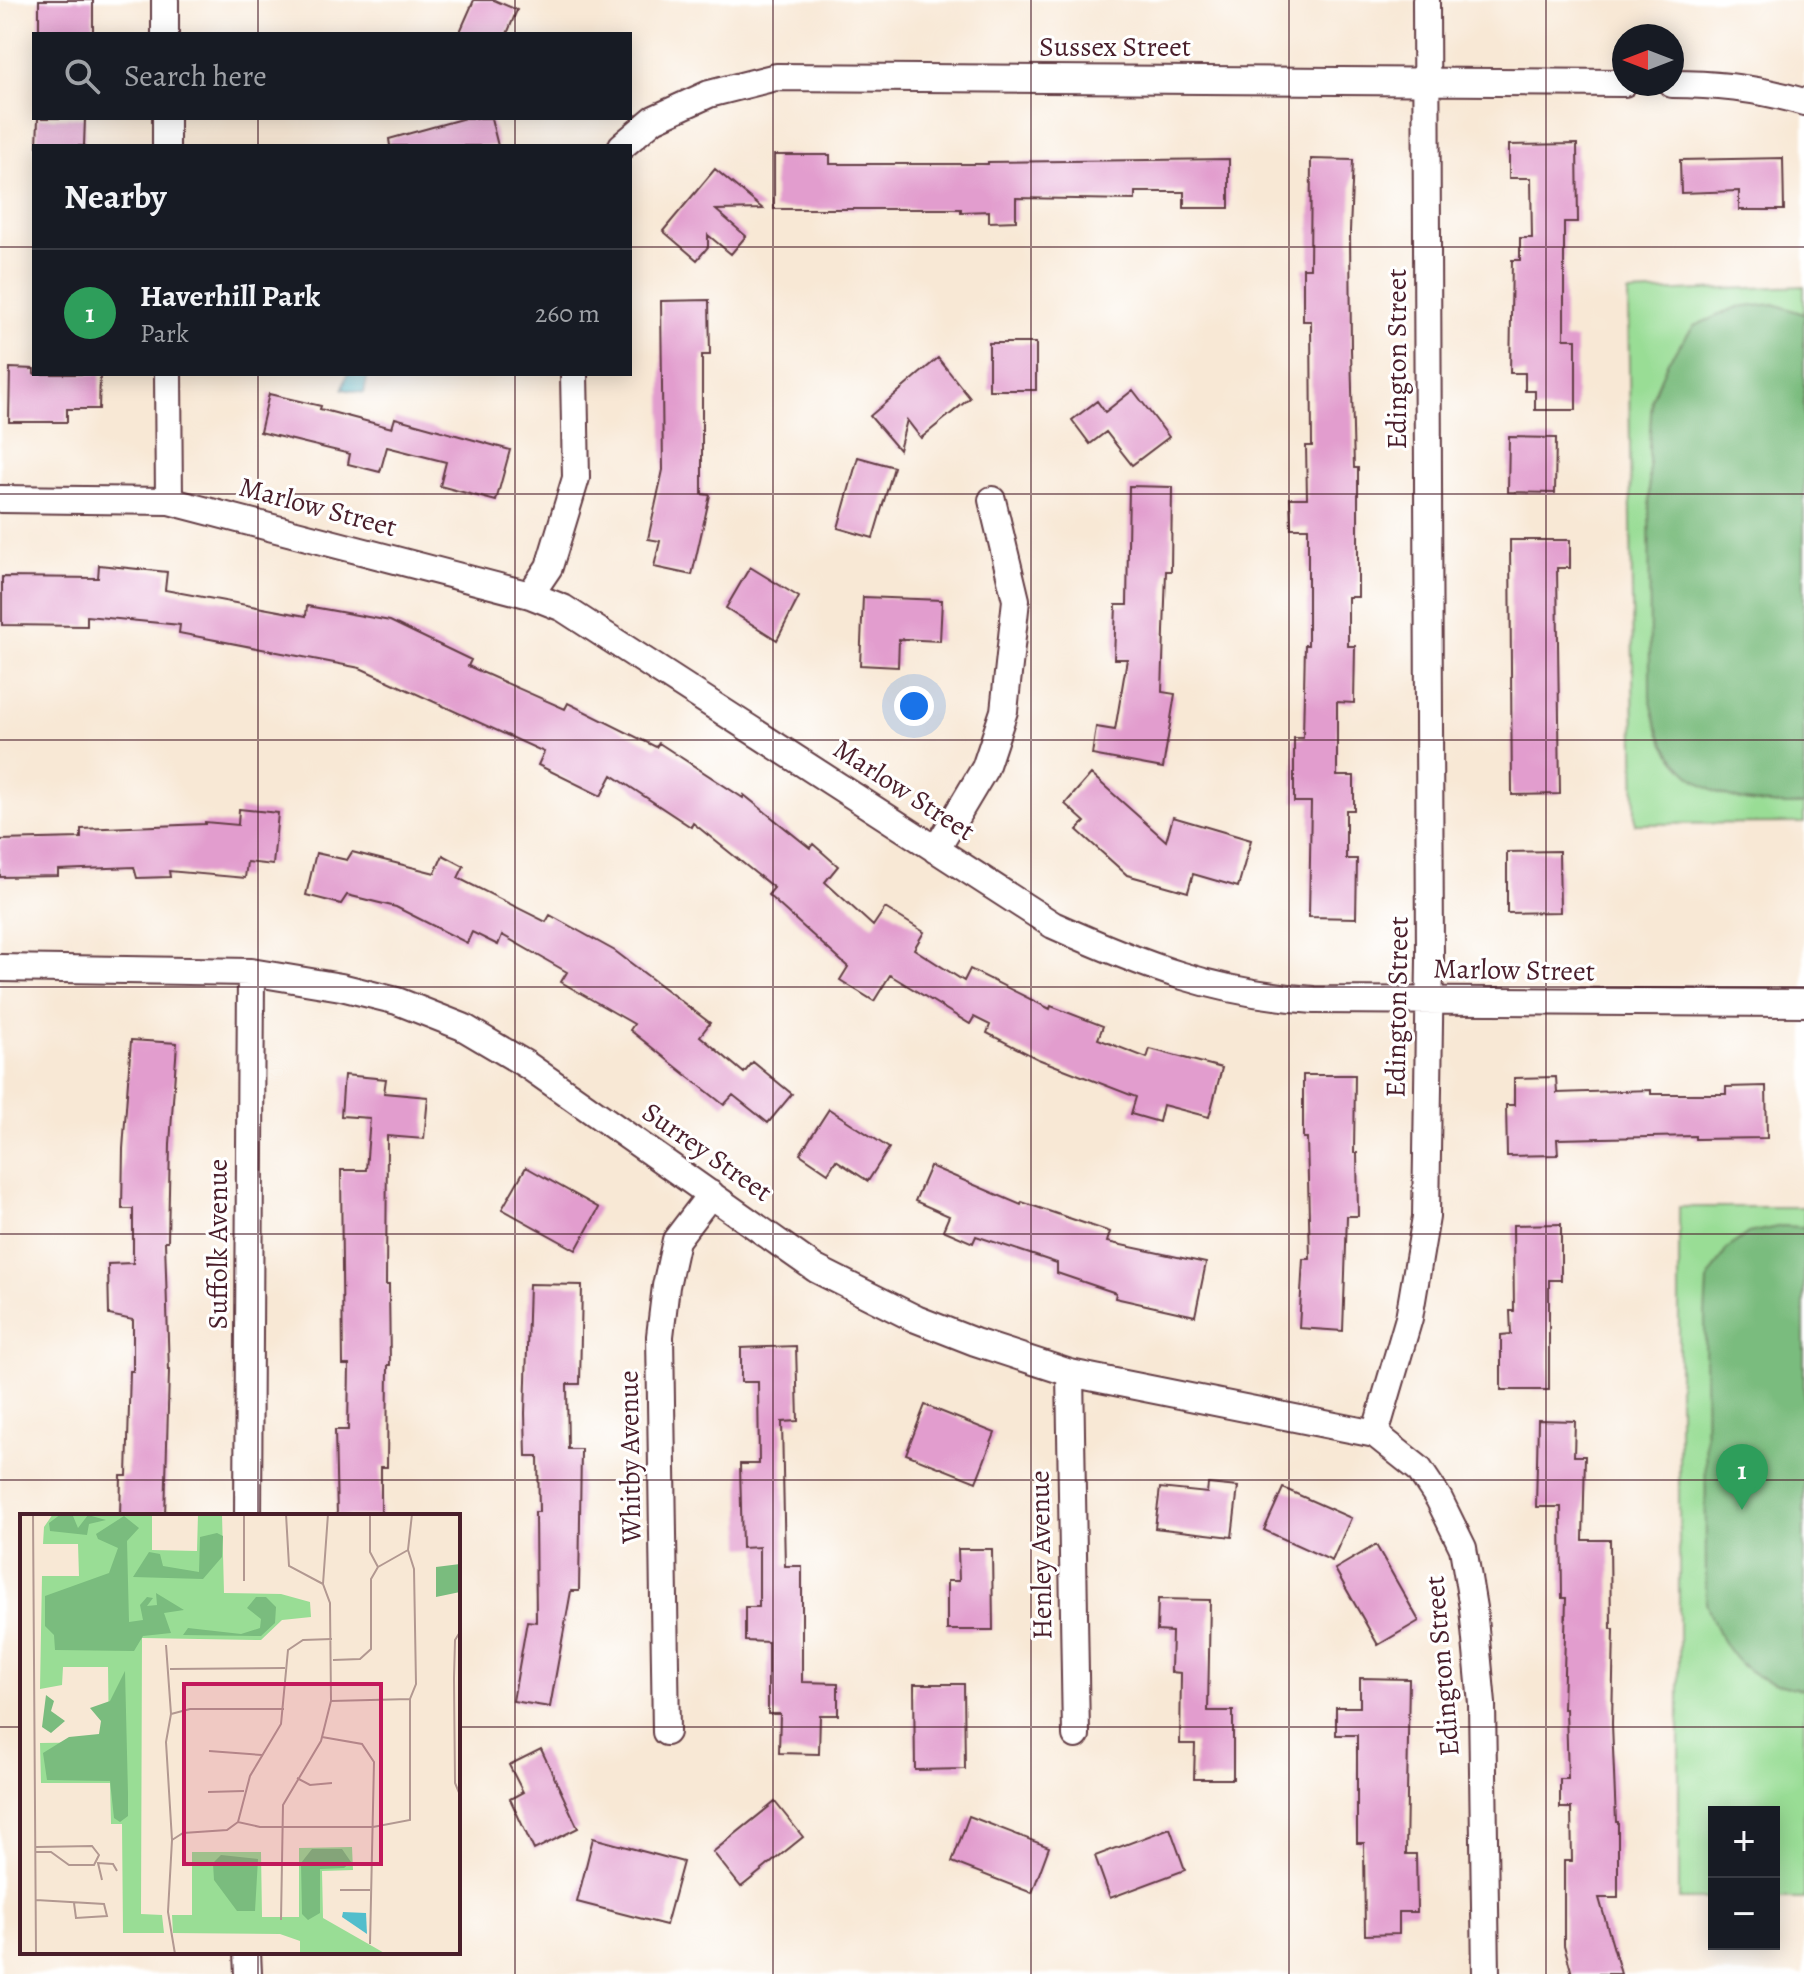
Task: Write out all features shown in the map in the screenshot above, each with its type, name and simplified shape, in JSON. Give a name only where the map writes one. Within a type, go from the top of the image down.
[{"type":"street","points":[[165,0],[165,32]]},
{"type":"street","name":"Edington Street","points":[[1426,0],[1430,1001],[1426,1217],[1409,1318],[1375,1434],[1419,1469],[1439,1499],[1463,1548],[1473,1608],[1482,1704],[1486,1974]]},
{"type":"street","name":"Sussex Street","points":[[624,144],[654,119],[709,94],[776,77],[1612,83]]},
{"type":"street","points":[[1684,84],[1711,84],[1784,95],[1804,102]]},
{"type":"street","points":[[166,120],[166,144]]},
{"type":"street","points":[[168,376],[169,501]]},
{"type":"street","points":[[530,595],[549,567],[576,478],[574,376]]},
{"type":"street","name":"Marlow Street","points":[[0,499],[169,501],[530,595],[563,608],[1053,925],[1132,960],[1203,984],[1267,997],[1804,1003]]},
{"type":"street","points":[[936,850],[985,768],[1004,711],[1016,600],[992,500]]},
{"type":"street","name":"Surrey Street","points":[[0,968],[251,972],[341,987],[397,1001],[463,1027],[527,1065],[816,1269],[850,1288],[946,1331],[1070,1373],[1375,1434]]},
{"type":"street","name":"Suffolk Avenue","points":[[248,1514],[251,972]]},
{"type":"street","name":"Whitby Avenue","points":[[666,1732],[660,1336],[676,1240],[711,1194]]},
{"type":"street","name":"Henley Avenue","points":[[1070,1373],[1076,1735]]},
{"type":"street","points":[[247,1954],[248,1974]]},
{"type":"green space","points":[[1804,286],[1804,823],[1635,824],[1628,293]]},
{"type":"green space","points":[[1774,304],[1804,314],[1804,805],[1740,800],[1704,786],[1674,759],[1656,724],[1650,697],[1649,446],[1652,398],[1668,361],[1694,326],[1735,308]]},
{"type":"green space","points":[[1679,1207],[1804,1207],[1804,1899],[1780,1899],[1780,1806],[1708,1806],[1708,1899],[1679,1899]]},
{"type":"green space","points":[[1782,1226],[1804,1227],[1804,1689],[1767,1681],[1740,1663],[1721,1637],[1706,1603],[1707,1281],[1727,1249],[1748,1233]]},
{"type":"water","points":[[346,376],[368,376],[364,393],[343,389]]},
{"type":"building","points":[[39,0],[93,0],[93,32],[39,32]]},
{"type":"building","points":[[474,0],[494,0],[517,10],[508,32],[460,32]]},
{"type":"building","points":[[38,120],[85,120],[84,144],[37,144]]},
{"type":"building","points":[[458,120],[492,120],[498,144],[390,144],[389,139]]},
{"type":"building","points":[[1577,144],[1578,222],[1564,222],[1564,339],[1576,339],[1576,410],[1535,410],[1535,391],[1525,391],[1525,373],[1510,373],[1512,260],[1520,260],[1520,238],[1532,238],[1531,178],[1509,178],[1509,145]]},
{"type":"building","points":[[774,155],[830,155],[830,164],[1229,159],[1229,208],[1184,208],[1184,192],[1135,192],[1135,200],[1016,198],[1016,221],[989,222],[989,211],[961,212],[961,209],[774,209]]},
{"type":"building","points":[[1783,158],[1784,210],[1739,210],[1739,191],[1681,193],[1680,160]]},
{"type":"building","points":[[1311,159],[1353,160],[1351,349],[1354,468],[1358,468],[1358,597],[1348,597],[1348,646],[1355,646],[1354,703],[1337,702],[1337,776],[1354,776],[1354,810],[1346,810],[1346,859],[1357,859],[1356,918],[1309,917],[1311,802],[1294,802],[1294,738],[1303,738],[1305,645],[1308,645],[1308,528],[1291,528],[1290,498],[1307,498],[1306,446],[1312,446],[1311,321],[1303,321],[1303,268],[1310,268]]},
{"type":"building","points":[[715,169],[763,209],[716,210],[746,236],[731,254],[708,235],[708,247],[697,260],[663,231]]},
{"type":"building","points":[[709,300],[710,355],[702,355],[702,494],[710,495],[692,575],[654,567],[660,541],[648,539],[663,470],[661,301]]},
{"type":"building","points":[[989,343],[1036,343],[1036,390],[989,390]]},
{"type":"building","points":[[938,358],[970,398],[921,438],[907,420],[899,450],[870,416]]},
{"type":"building","points":[[10,368],[32,369],[32,376],[100,376],[99,409],[67,409],[67,422],[9,422]]},
{"type":"building","points":[[1133,390],[1169,437],[1132,465],[1106,432],[1090,444],[1072,420],[1097,401],[1105,412]]},
{"type":"building","points":[[269,394],[392,428],[395,418],[510,450],[496,501],[440,486],[446,462],[387,447],[380,472],[348,464],[350,454],[260,432]]},
{"type":"building","points":[[1509,437],[1556,438],[1555,493],[1508,492]]},
{"type":"building","points":[[858,457],[894,467],[873,538],[838,528]]},
{"type":"building","points":[[1129,486],[1172,487],[1171,571],[1166,571],[1162,692],[1175,694],[1163,768],[1092,755],[1096,727],[1115,730],[1127,659],[1114,659],[1116,605],[1127,605]]},
{"type":"building","points":[[1510,540],[1570,540],[1570,568],[1557,568],[1560,794],[1512,795]]},
{"type":"building","points":[[99,565],[167,572],[165,590],[306,616],[307,606],[390,621],[471,660],[468,666],[565,709],[568,703],[656,747],[659,743],[743,798],[744,795],[810,848],[813,844],[838,866],[825,882],[873,926],[885,908],[924,932],[914,949],[964,981],[970,969],[1050,1009],[1051,1006],[1103,1026],[1098,1039],[1147,1058],[1150,1049],[1222,1068],[1209,1117],[1163,1105],[1159,1122],[1131,1114],[1136,1097],[1038,1059],[987,1033],[990,1025],[974,1017],[970,1024],[890,975],[874,1001],[840,980],[848,967],[768,895],[774,888],[693,823],[691,827],[612,775],[601,796],[538,765],[544,752],[360,668],[179,633],[180,625],[87,616],[87,626],[2,625],[2,577],[98,578]]},
{"type":"building","points":[[750,567],[799,597],[777,640],[726,608]]},
{"type":"building","points":[[863,597],[942,600],[940,641],[899,639],[898,667],[860,665]]},
{"type":"building","points":[[1091,774],[1166,841],[1173,817],[1251,840],[1238,887],[1193,874],[1188,892],[1127,875],[1077,830],[1085,822],[1065,804]]},
{"type":"building","points":[[239,809],[278,813],[273,865],[247,862],[245,878],[169,871],[170,877],[137,878],[134,867],[58,870],[58,876],[0,877],[0,840],[81,838],[81,829],[205,822],[238,825]]},
{"type":"building","points":[[1559,851],[1560,912],[1507,913],[1507,852]]},
{"type":"building","points":[[352,852],[435,873],[443,855],[464,866],[458,878],[546,922],[550,915],[615,951],[710,1023],[700,1036],[744,1073],[753,1062],[792,1094],[768,1123],[733,1095],[724,1105],[630,1030],[634,1024],[561,982],[567,972],[502,935],[498,945],[472,932],[467,943],[396,907],[347,895],[341,904],[306,895],[316,853],[347,860]]},
{"type":"building","points":[[131,1040],[177,1043],[170,1144],[168,1241],[165,1241],[169,1372],[165,1514],[120,1514],[121,1476],[127,1476],[133,1320],[109,1315],[108,1264],[133,1263],[133,1209],[122,1209]]},
{"type":"building","points":[[344,1075],[386,1079],[384,1093],[428,1097],[424,1139],[387,1136],[386,1285],[389,1285],[390,1365],[387,1467],[381,1467],[381,1514],[337,1514],[335,1430],[348,1430],[349,1365],[343,1365],[341,1170],[366,1170],[370,1118],[341,1116]]},
{"type":"building","points":[[1303,1075],[1355,1075],[1354,1153],[1357,1153],[1358,1216],[1347,1216],[1343,1331],[1299,1328],[1303,1259],[1310,1259]]},
{"type":"building","points":[[1556,1077],[1557,1093],[1651,1090],[1651,1094],[1726,1094],[1726,1087],[1766,1086],[1767,1138],[1557,1139],[1558,1155],[1507,1156],[1506,1105],[1514,1105],[1514,1078]]},
{"type":"building","points":[[829,1109],[889,1148],[868,1181],[836,1160],[828,1173],[800,1154]]},
{"type":"building","points":[[930,1166],[1021,1205],[1022,1202],[1110,1232],[1107,1242],[1206,1263],[1195,1316],[1115,1298],[1116,1293],[1057,1273],[1057,1263],[976,1236],[973,1243],[943,1230],[949,1216],[915,1201]]},
{"type":"building","points":[[526,1167],[599,1208],[576,1250],[502,1209]]},
{"type":"building","points":[[1561,1224],[1561,1280],[1549,1280],[1549,1390],[1501,1390],[1501,1335],[1511,1334],[1510,1311],[1514,1311],[1513,1225]]},
{"type":"building","points":[[529,1284],[582,1285],[580,1384],[567,1384],[568,1449],[581,1449],[579,1591],[571,1591],[550,1707],[513,1701],[527,1621],[536,1622],[538,1456],[526,1456],[525,1413]]},
{"type":"building","points":[[796,1346],[798,1421],[782,1422],[785,1566],[802,1566],[802,1682],[838,1683],[838,1715],[820,1715],[819,1754],[779,1753],[780,1714],[768,1714],[768,1642],[745,1641],[745,1607],[759,1607],[759,1547],[742,1548],[740,1464],[759,1464],[758,1382],[741,1382],[741,1348]]},
{"type":"building","points":[[925,1405],[995,1433],[976,1482],[906,1454]]},
{"type":"building","points":[[1538,1420],[1575,1421],[1574,1456],[1585,1456],[1583,1540],[1610,1540],[1618,1898],[1599,1898],[1621,1974],[1572,1974],[1564,1945],[1564,1861],[1572,1861],[1571,1808],[1560,1808],[1560,1779],[1568,1779],[1566,1709],[1563,1709],[1566,1598],[1562,1598],[1561,1507],[1536,1507]]},
{"type":"building","points":[[1208,1484],[1238,1487],[1232,1537],[1155,1528],[1160,1488],[1207,1493]]},
{"type":"building","points":[[1283,1488],[1351,1518],[1332,1561],[1264,1530]]},
{"type":"building","points":[[1376,1545],[1419,1621],[1378,1645],[1335,1569]]},
{"type":"building","points":[[958,1549],[992,1549],[993,1630],[947,1630],[947,1581],[959,1581]]},
{"type":"building","points":[[1158,1599],[1210,1600],[1208,1711],[1233,1711],[1233,1779],[1194,1779],[1195,1744],[1180,1744],[1181,1673],[1171,1672],[1172,1632],[1157,1631]]},
{"type":"building","points":[[1360,1678],[1409,1679],[1406,1854],[1416,1854],[1417,1912],[1399,1912],[1399,1934],[1365,1935],[1364,1843],[1357,1843],[1357,1735],[1336,1735],[1336,1707],[1360,1707]]},
{"type":"building","points":[[914,1684],[964,1684],[965,1769],[915,1770]]},
{"type":"building","points":[[541,1749],[578,1828],[534,1850],[510,1799],[523,1792],[509,1765]]},
{"type":"building","points":[[775,1802],[803,1837],[741,1887],[713,1852]]},
{"type":"building","points":[[969,1816],[1049,1847],[1032,1893],[952,1862]]},
{"type":"building","points":[[1170,1828],[1185,1870],[1110,1898],[1095,1856]]},
{"type":"building","points":[[593,1838],[683,1862],[666,1925],[577,1902]]},
{"type":"place","name":"Haverhill Park","points":[[1742,1510]]}]
